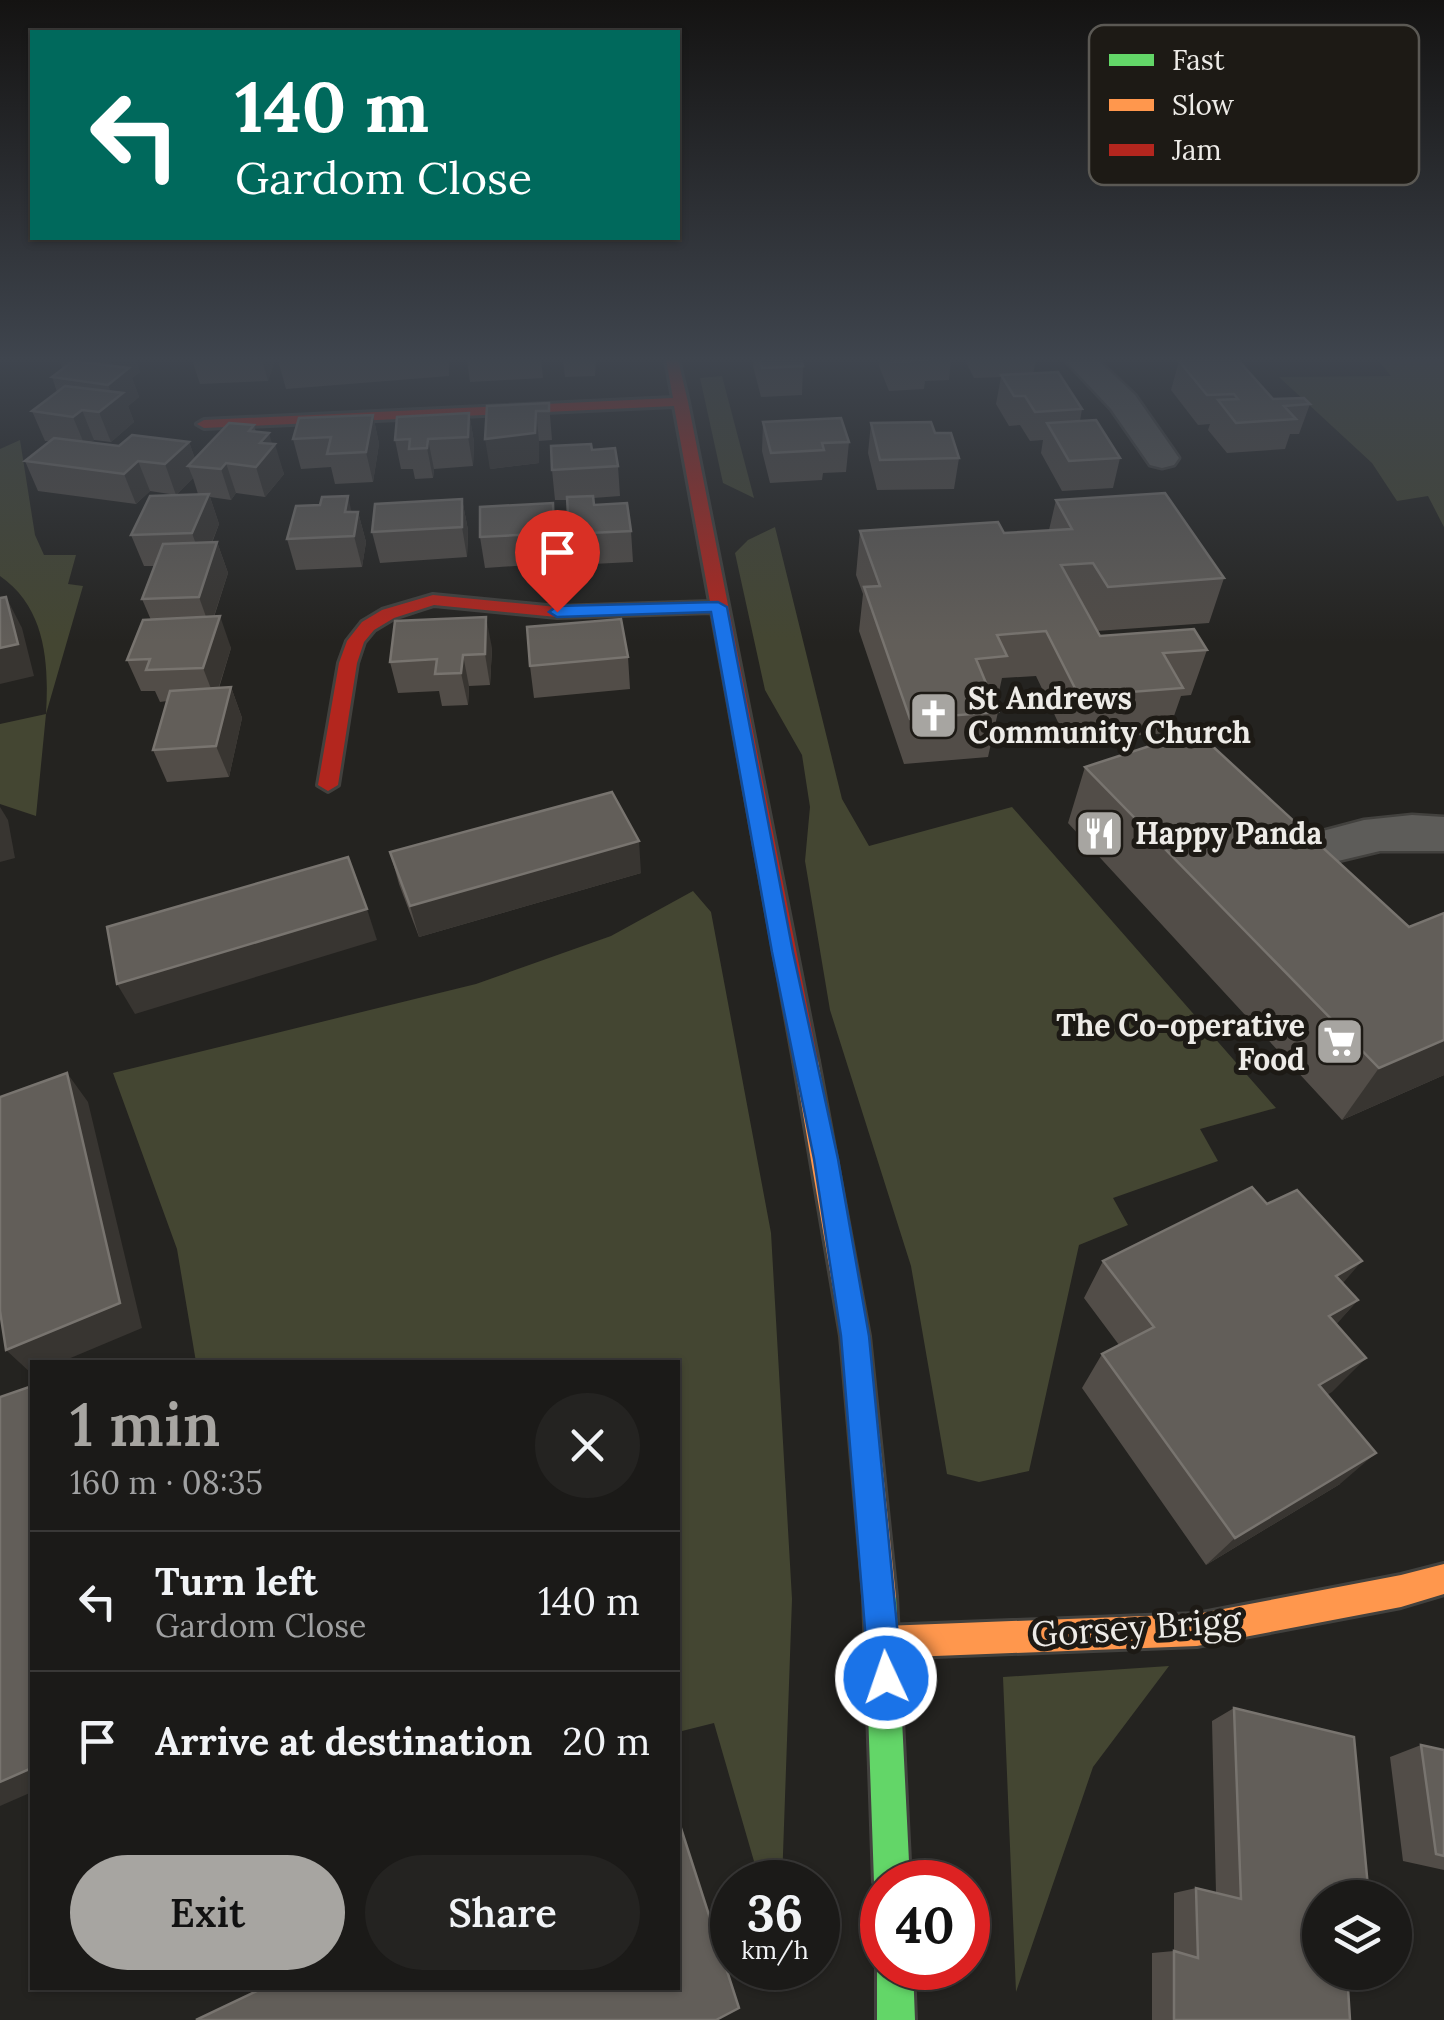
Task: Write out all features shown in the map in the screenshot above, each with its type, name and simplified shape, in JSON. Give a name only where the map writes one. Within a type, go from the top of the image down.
[{"type":"street","points":[[690,454],[782,952],[826,1159],[855,1336],[884,1642],[891,1860]]},
{"type":"street","points":[[1159,454],[1162,458]]},
{"type":"street","points":[[328,785],[348,663],[356,641],[368,626],[388,614],[433,600],[557,612],[718,607]]},
{"type":"street","points":[[1280,815],[1358,887]]},
{"type":"street","points":[[1318,849],[1362,835],[1444,834]]},
{"type":"street","name":"Gorsey Brigg","points":[[884,1642],[1196,1630],[1401,1591],[1444,1578]]},
{"type":"street","points":[[895,1990],[896,2020]]},
{"type":"green space","points":[[0,454],[22,454],[35,535],[44,555],[76,555],[68,584],[83,586],[46,714],[45,656],[36,620],[15,589],[0,576]]},
{"type":"green space","points":[[717,454],[743,454],[754,498],[723,483]]},
{"type":"green space","points":[[1363,454],[1444,454],[1444,527],[1428,496],[1397,501]]},
{"type":"green space","points":[[775,527],[842,799],[869,846],[1012,807],[1276,1108],[1200,1129],[1218,1161],[1113,1198],[1128,1225],[1079,1245],[1029,1471],[979,1482],[947,1474],[911,1266],[830,1010],[805,861],[810,807],[802,755],[765,690],[735,553],[748,540]]},
{"type":"green space","points":[[46,714],[36,816],[0,804],[0,724]]},
{"type":"green space","points":[[693,891],[711,912],[771,1233],[792,1599],[783,1860],[754,1860],[714,1723],[680,1732],[680,1360],[196,1360],[177,1249],[113,1073],[476,984],[611,936]]},
{"type":"green space","points":[[1169,1666],[1093,1767],[1016,1992],[1003,1677]]},
{"type":"building","points":[[33,454],[176,454],[165,464],[138,461],[124,474],[25,461]]},
{"type":"building","points":[[199,454],[267,454],[256,467],[226,463],[221,469],[188,466]]},
{"type":"building","points":[[551,454],[616,454],[618,466],[552,470]]},
{"type":"building","points":[[879,454],[958,454],[959,458],[880,460]]},
{"type":"building","points":[[1065,454],[1118,454],[1120,458],[1069,461]]},
{"type":"building","points":[[1165,493],[1224,578],[1108,587],[1093,563],[1061,565],[1100,636],[1194,629],[1207,650],[1163,653],[1183,688],[1079,696],[1046,631],[997,635],[1007,656],[976,659],[998,712],[910,719],[864,587],[880,586],[860,531],[998,522],[1004,533],[1072,529],[1056,500]]},
{"type":"building","points":[[209,494],[192,533],[131,535],[150,496]]},
{"type":"building","points":[[348,496],[345,512],[358,512],[354,536],[287,539],[296,506],[320,505],[322,497]]},
{"type":"building","points":[[593,496],[594,505],[627,503],[631,531],[569,534],[567,497]]},
{"type":"building","points":[[462,499],[462,527],[372,532],[375,504]]},
{"type":"building","points":[[553,503],[554,533],[480,537],[480,507]]},
{"type":"building","points":[[217,542],[199,597],[142,599],[163,544]]},
{"type":"building","points":[[6,597],[18,644],[0,648],[0,598]]},
{"type":"building","points":[[220,616],[203,668],[146,670],[150,659],[127,660],[143,620]]},
{"type":"building","points":[[486,617],[485,654],[463,655],[461,673],[435,674],[437,659],[390,662],[395,621]]},
{"type":"building","points":[[621,619],[628,657],[530,666],[527,627]]},
{"type":"building","points":[[231,687],[216,746],[153,750],[170,691]]},
{"type":"building","points":[[1196,731],[1409,927],[1444,913],[1444,1040],[1379,1068],[1085,767]]},
{"type":"building","points":[[612,792],[639,841],[410,906],[390,852]]},
{"type":"building","points":[[348,857],[367,909],[117,984],[107,927]]},
{"type":"building","points":[[67,1073],[120,1303],[6,1350],[0,1311],[0,1097]]},
{"type":"building","points":[[1252,1187],[1267,1204],[1297,1190],[1362,1261],[1336,1276],[1358,1300],[1329,1316],[1366,1358],[1319,1385],[1376,1453],[1235,1538],[1102,1354],[1154,1327],[1103,1261]]},
{"type":"building","points":[[30,1387],[30,1769],[0,1782],[0,1397]]},
{"type":"building","points":[[1234,1708],[1354,1737],[1367,1880],[1302,1880],[1302,1990],[1348,1990],[1350,2020],[1174,2020],[1174,1951],[1198,1958],[1196,1888],[1241,1899]]},
{"type":"building","points":[[1421,1745],[1444,1750],[1444,1856],[1436,1854]]},
{"type":"building","points":[[680,1825],[710,1918],[710,1990],[733,1990],[739,2008],[716,2020],[196,2020],[259,1990],[680,1990]]},
{"type":"traffic: fast","points":[[880,1597],[891,1860]]},
{"type":"traffic: fast","points":[[895,1990],[896,2020]]},
{"type":"traffic: slow","points":[[806,1061],[855,1336],[880,1597]]},
{"type":"traffic: slow","points":[[884,1642],[1197,1630],[1401,1591],[1444,1579]]},
{"type":"traffic: jam","points":[[690,454],[806,1061]]},
{"type":"traffic: jam","points":[[328,785],[348,663],[356,641],[368,626],[388,614],[433,600],[557,612],[718,607]]},
{"type":"place","name":"St Andrews Community Church","points":[[933,715]]},
{"type":"place","name":"Happy Panda","points":[[1100,833]]},
{"type":"place","name":"The Co-operative Food","points":[[1340,1042]]},
{"type":"route","points":[[557,612],[718,607],[782,952],[826,1159],[855,1336],[886,1678]]}]
